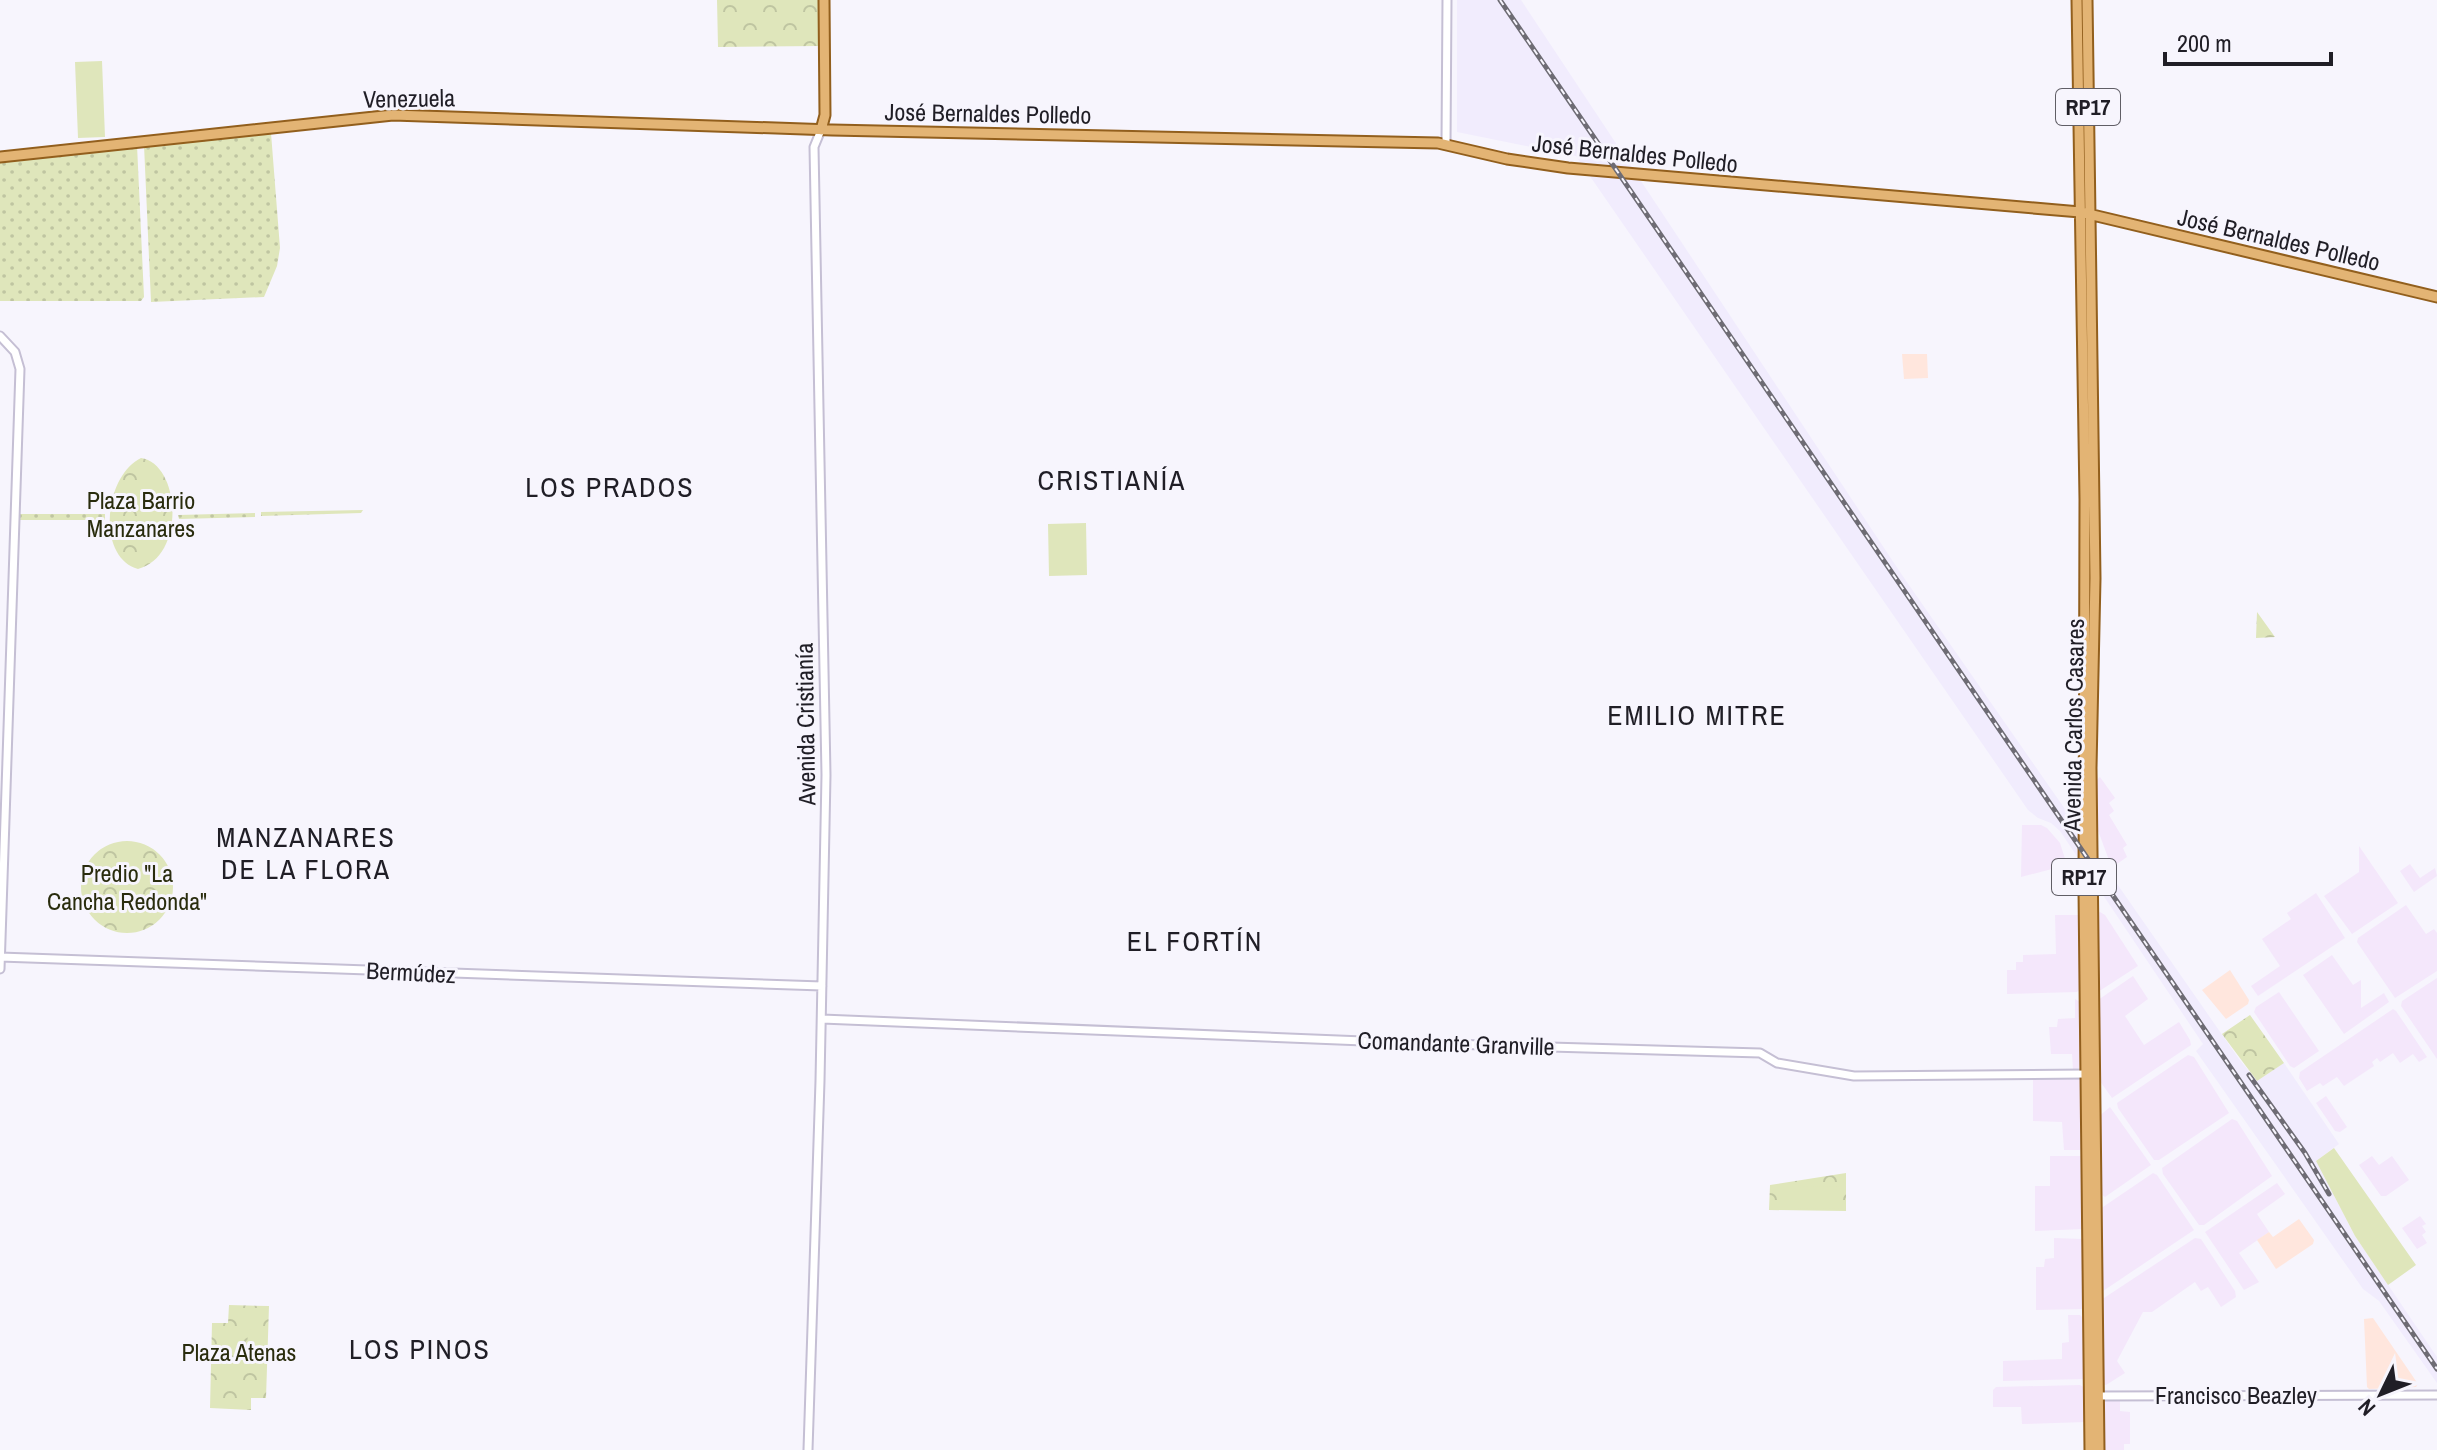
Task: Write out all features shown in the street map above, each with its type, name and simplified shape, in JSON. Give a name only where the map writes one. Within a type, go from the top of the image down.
[{"type":"main road","name":"Avenida Cristianía","points":[[821,130],[825,115],[824,0]]},
{"type":"main road","name":"Avenida Carlos Casares","points":[[2077,0],[2095,578],[2091,833],[2099,1450]]},
{"type":"main road","name":"Avenida Carlos Casares","points":[[2087,0],[2083,767],[2090,1450]]},
{"type":"main road","name":"Venezuela","points":[[0,157],[393,115],[821,130]]},
{"type":"main road","name":"José Bernaldes Polledo","points":[[821,130],[1344,139],[1446,144],[1507,159],[1568,168],[2085,214],[2437,297]]},
{"type":"street","points":[[1446,144],[1447,0]]},
{"type":"street","name":"Avenida Cristianía","points":[[808,1450],[822,1019],[826,739],[814,147],[821,130]]},
{"type":"street","points":[[0,336],[15,352],[20,369],[0,969]]},
{"type":"street","name":"Bermúdez","points":[[0,957],[822,986]]},
{"type":"street","name":"Comandante Granville","points":[[822,1019],[1413,1043],[1760,1053],[1777,1063],[1854,1076],[2086,1074]]},
{"type":"street","points":[[2090,1384],[2098,1396]]},
{"type":"street","name":"Francisco Beazley","points":[[2098,1396],[2437,1395]]},
{"type":"shaded area","points":[[1457,0],[1521,0],[1902,575],[2239,1059],[2257,1081],[2284,1063],[2339,1144],[2316,1161],[2355,1236],[2437,1357],[2437,1383],[2379,1301],[2363,1289],[2196,1051],[2203,1044],[2060,831],[2028,810],[1576,156],[1457,132]]},
{"type":"shaded area","points":[[1902,354],[1927,354],[1928,378],[1904,379]]},
{"type":"shaded area","points":[[2100,777],[2115,798],[2109,803],[2114,811],[2109,815],[2127,845],[2123,848],[2127,857],[2114,866],[2110,863],[2096,825],[2095,781]]},
{"type":"shaded area","points":[[2022,825],[2047,828],[2060,843],[2067,865],[2021,877]]},
{"type":"shaded area","points":[[2359,846],[2398,903],[2352,934],[2324,896],[2359,872]]},
{"type":"shaded area","points":[[2410,864],[2420,878],[2435,868],[2437,876],[2414,892],[2400,871]]},
{"type":"shaded area","points":[[2316,893],[2345,938],[2258,996],[2251,986],[2280,966],[2262,939],[2291,919],[2287,913]]},
{"type":"shaded area","points":[[2406,905],[2426,934],[2434,929],[2437,933],[2437,971],[2395,998],[2357,942],[2358,938]]},
{"type":"shaded area","points":[[2100,912],[2138,966],[2098,990],[2097,913]]},
{"type":"shaded area","points":[[2055,915],[2078,915],[2082,918],[2081,988],[2077,992],[2007,994],[2007,970],[2016,970],[2016,962],[2023,962],[2023,955],[2056,954]]},
{"type":"shaded area","points":[[2332,955],[2353,985],[2361,980],[2361,1008],[2384,993],[2389,1002],[2344,1034],[2303,975]]},
{"type":"shaded area","points":[[2230,970],[2249,1000],[2248,1004],[2226,1019],[2202,990]]},
{"type":"shaded area","points":[[2133,976],[2148,999],[2125,1016],[2144,1045],[2179,1022],[2191,1045],[2112,1098],[2097,1077],[2098,1000]]},
{"type":"shaded area","points":[[2437,978],[2437,1059],[2401,1006],[2402,1001]]},
{"type":"shaded area","points":[[2279,992],[2319,1051],[2294,1068],[2254,1012],[2256,1007]]},
{"type":"shaded area","points":[[2075,999],[2082,1003],[2082,1067],[2073,1070],[2072,1054],[2051,1054],[2049,1027],[2057,1027],[2058,1019],[2075,1018]]},
{"type":"shaded area","points":[[2393,1009],[2427,1057],[2419,1062],[2413,1054],[2400,1063],[2393,1053],[2380,1062],[2377,1058],[2372,1062],[2374,1066],[2344,1086],[2337,1077],[2307,1091],[2299,1078],[2300,1072]]},
{"type":"shaded area","points":[[2188,1055],[2194,1057],[2229,1113],[2159,1160],[2154,1160],[2117,1103]]},
{"type":"shaded area","points":[[2033,1077],[2082,1079],[2081,1150],[2064,1150],[2062,1122],[2033,1121]]},
{"type":"shaded area","points":[[2326,1096],[2347,1127],[2340,1132],[2335,1131],[2316,1103]]},
{"type":"shaded area","points":[[2110,1107],[2151,1165],[2105,1197],[2098,1192],[2098,1117]]},
{"type":"shaded area","points":[[2232,1119],[2237,1121],[2272,1176],[2204,1225],[2199,1225],[2163,1174],[2162,1168]]},
{"type":"shaded area","points":[[2050,1156],[2081,1156],[2084,1159],[2083,1229],[2035,1231],[2035,1186],[2050,1186]]},
{"type":"shaded area","points":[[2372,1156],[2379,1165],[2392,1156],[2409,1180],[2386,1196],[2381,1196],[2359,1165]]},
{"type":"shaded area","points":[[2153,1173],[2194,1230],[2103,1291],[2100,1209]]},
{"type":"shaded area","points":[[2277,1183],[2285,1194],[2257,1214],[2269,1232],[2239,1253],[2259,1282],[2244,1290],[2205,1232]]},
{"type":"shaded area","points":[[2420,1216],[2426,1224],[2422,1226],[2426,1232],[2422,1235],[2427,1243],[2417,1249],[2402,1228]]},
{"type":"shaded area","points":[[2299,1219],[2314,1240],[2313,1244],[2276,1269],[2257,1240],[2269,1232],[2273,1237]]},
{"type":"shaded area","points":[[2054,1238],[2083,1239],[2084,1309],[2036,1310],[2036,1267],[2044,1267],[2045,1259],[2054,1258]]},
{"type":"shaded area","points":[[2195,1238],[2201,1239],[2236,1297],[2221,1307],[2208,1287],[2201,1291],[2195,1282],[2152,1312],[2143,1312],[2117,1361],[2125,1373],[2106,1385],[2102,1384],[2101,1300]]},
{"type":"shaded area","points":[[2068,1315],[2080,1315],[2084,1319],[2085,1379],[2003,1381],[2003,1361],[2062,1359],[2062,1343],[2069,1342]]},
{"type":"shaded area","points":[[2373,1318],[2418,1384],[2416,1387],[2367,1387],[2364,1319]]},
{"type":"shaded area","points":[[2080,1385],[2085,1388],[2086,1422],[2022,1424],[2021,1407],[1993,1407],[1993,1390],[1996,1387]]},
{"type":"shaded area","points":[[2120,1400],[2120,1411],[2130,1412],[2130,1444],[2124,1444],[2124,1450],[2103,1450],[2102,1403]]},
{"type":"green space","points":[[717,0],[821,0],[821,46],[718,47]]},
{"type":"green space","points":[[102,61],[105,137],[78,138],[75,62]]},
{"type":"green space","points":[[271,133],[280,248],[277,266],[264,297],[151,302],[144,145]]},
{"type":"green space","points":[[137,145],[144,297],[141,301],[0,301],[0,160]]},
{"type":"green space","name":"Plaza Barrio Manzanares","points":[[141,458],[154,464],[164,476],[172,511],[171,530],[164,547],[154,561],[138,569],[125,562],[116,549],[110,516],[119,481],[129,467]]},
{"type":"green space","points":[[363,510],[361,513],[261,516],[261,512]]},
{"type":"green space","points":[[255,513],[255,517],[179,519],[178,515]]},
{"type":"green space","points":[[20,514],[105,514],[105,520],[20,520]]},
{"type":"green space","points":[[1086,523],[1087,575],[1049,576],[1048,524]]},
{"type":"green space","points":[[2257,612],[2275,637],[2256,638]]},
{"type":"green space","name":"Predio \"La Cancha Redonda\"","points":[[127,841],[145,844],[160,854],[170,869],[173,887],[170,905],[160,920],[145,930],[127,933],[109,930],[94,920],[84,905],[81,887],[84,869],[94,854],[109,844]]},
{"type":"green space","points":[[2250,1015],[2284,1063],[2257,1081],[2222,1034]]},
{"type":"green space","points":[[2334,1148],[2416,1265],[2388,1285],[2355,1236],[2316,1161]]},
{"type":"green space","points":[[1846,1173],[1846,1211],[1769,1210],[1770,1185]]},
{"type":"green space","points":[[1842,1186],[1842,1208],[1795,1209],[1795,1187]]},
{"type":"green space","name":"Plaza Atenas","points":[[229,1305],[269,1306],[266,1398],[251,1398],[251,1410],[210,1408],[212,1323],[228,1323]]},
{"type":"green space","points":[[248,1329],[264,1330],[263,1354],[247,1353]]},
{"type":"railway","points":[[1500,0],[2437,1369]]},
{"type":"railway","points":[[2249,1075],[2305,1153],[2329,1194]]},
{"type":"district","name":"CRISTIANÍA","points":[[1112,480]]},
{"type":"district","name":"LOS PRADOS","points":[[610,487]]},
{"type":"district","name":"EMILIO MITRE","points":[[1697,715]]},
{"type":"district","name":"MANZANARES DE LA FLORA","points":[[306,853]]},
{"type":"district","name":"EL FORTÍN","points":[[1195,941]]},
{"type":"district","name":"LOS PINOS","points":[[420,1349]]}]
